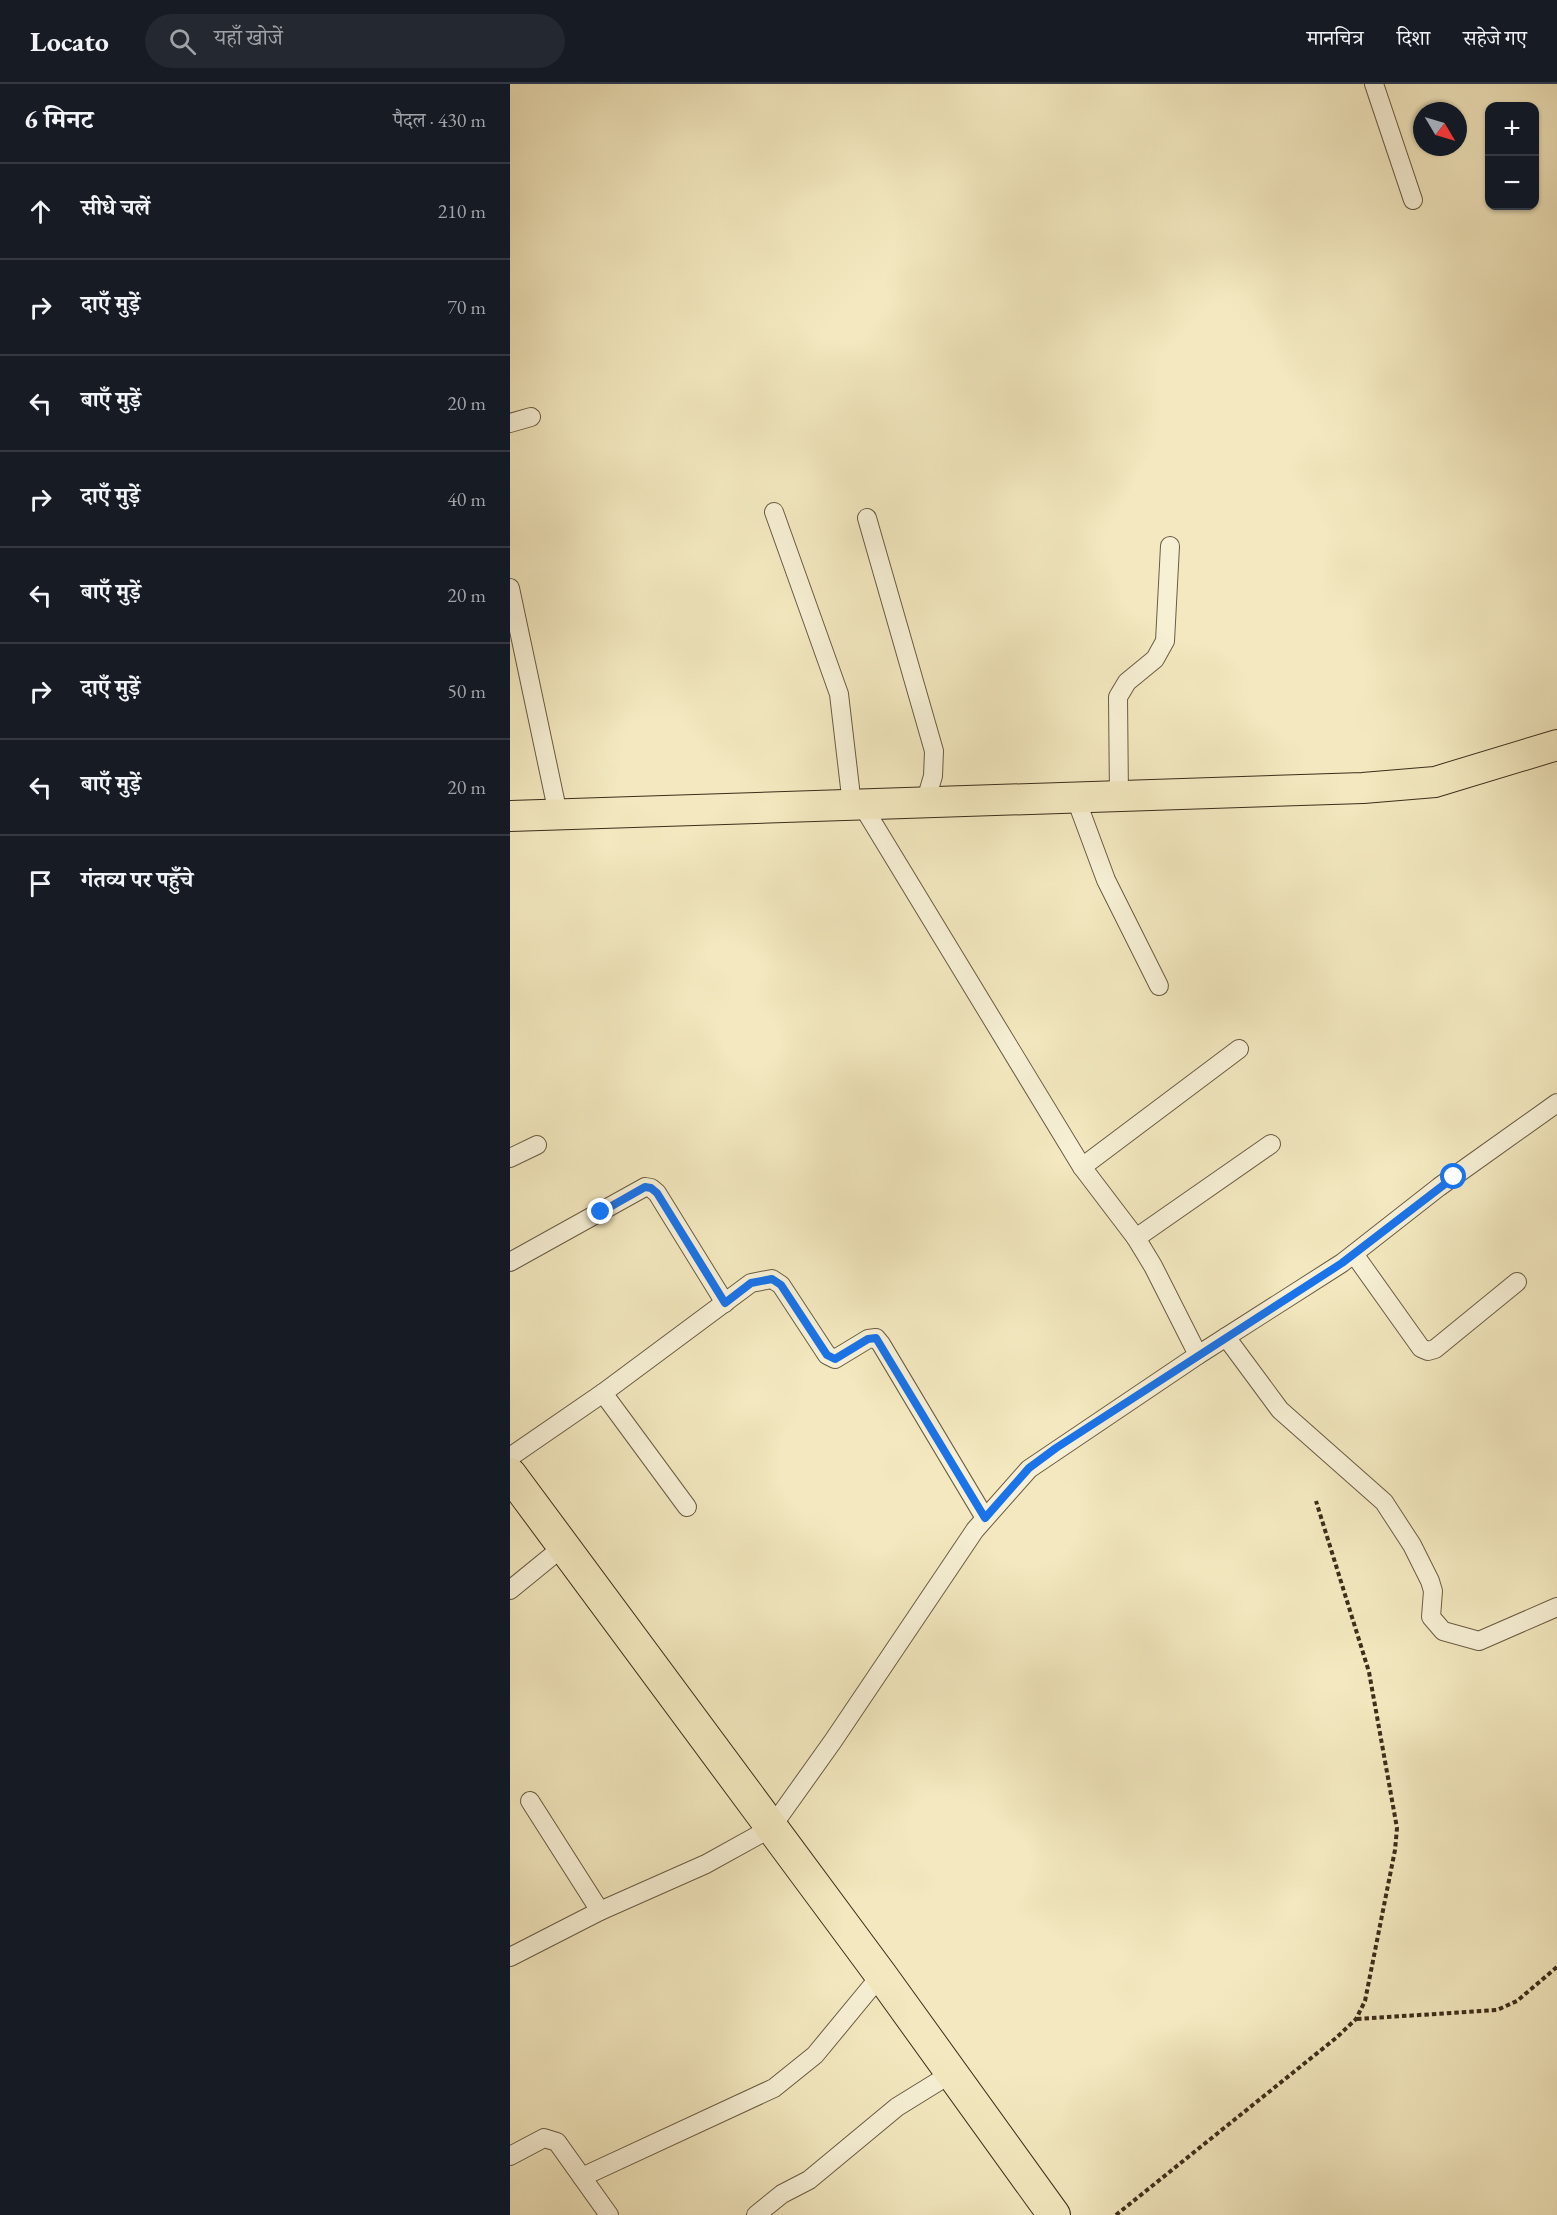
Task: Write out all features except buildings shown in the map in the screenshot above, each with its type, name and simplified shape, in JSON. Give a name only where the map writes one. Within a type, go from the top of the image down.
[{"type":"highway","points":[[510,1474],[952,2073],[1054,2215]]},
{"type":"main road","points":[[510,816],[1363,788],[1435,782],[1557,745]]},
{"type":"street","points":[[1374,84],[1413,200]]},
{"type":"street","points":[[510,423],[531,417]]},
{"type":"street","points":[[774,512],[839,694],[857,805],[1082,1167],[1136,1238],[1198,1354]]},
{"type":"street","points":[[867,518],[934,751],[933,776],[925,803]]},
{"type":"street","points":[[1119,797],[1118,697],[1128,682],[1155,658],[1165,641],[1170,546]]},
{"type":"street","points":[[510,588],[558,814]]},
{"type":"street","points":[[1076,799],[1106,880],[1159,986]]},
{"type":"street","points":[[1082,1167],[1239,1049]]},
{"type":"street","points":[[510,1957],[600,1911],[706,1864],[771,1828],[833,1741],[956,1557],[985,1518],[1029,1468],[1198,1354],[1354,1254],[1439,1187],[1557,1103]]},
{"type":"street","points":[[1136,1238],[1271,1144]]},
{"type":"street","points":[[510,1158],[537,1145]]},
{"type":"street","points":[[510,1262],[645,1187],[651,1188],[657,1193],[725,1303]]},
{"type":"street","points":[[1354,1254],[1421,1348],[1428,1351],[1435,1349],[1517,1282]]},
{"type":"street","points":[[510,1457],[603,1394],[751,1283],[772,1279],[781,1285],[827,1355],[835,1359],[868,1339],[876,1338],[985,1518]]},
{"type":"street","points":[[1226,1337],[1280,1410],[1384,1502],[1412,1545],[1430,1581],[1433,1590],[1431,1617],[1443,1631],[1479,1641],[1557,1607]]},
{"type":"street","points":[[603,1394],[687,1507]]},
{"type":"street","points":[[510,1590],[564,1546]]},
{"type":"street","points":[[530,1801],[600,1911]]},
{"type":"street","points":[[582,2177],[774,2088],[815,2055],[880,1975]]},
{"type":"street","points":[[756,2215],[782,2194],[809,2180],[897,2107],[952,2073]]},
{"type":"street","points":[[514,2149],[544,2138],[557,2142],[609,2215]]},
{"type":"path","points":[[1116,2215],[1356,2019],[1365,2001],[1395,1850],[1397,1828],[1369,1671],[1316,1501]]},
{"type":"path","points":[[1356,2019],[1497,2010],[1517,2001],[1557,1967]]},
{"type":"route","points":[[601,1212],[645,1187],[651,1188],[657,1193],[725,1303],[751,1283],[772,1279],[781,1285],[827,1355],[835,1359],[841,1358],[868,1339],[876,1338],[985,1518],[1029,1468],[1056,1448],[1198,1354],[1342,1263],[1454,1177]]}]
